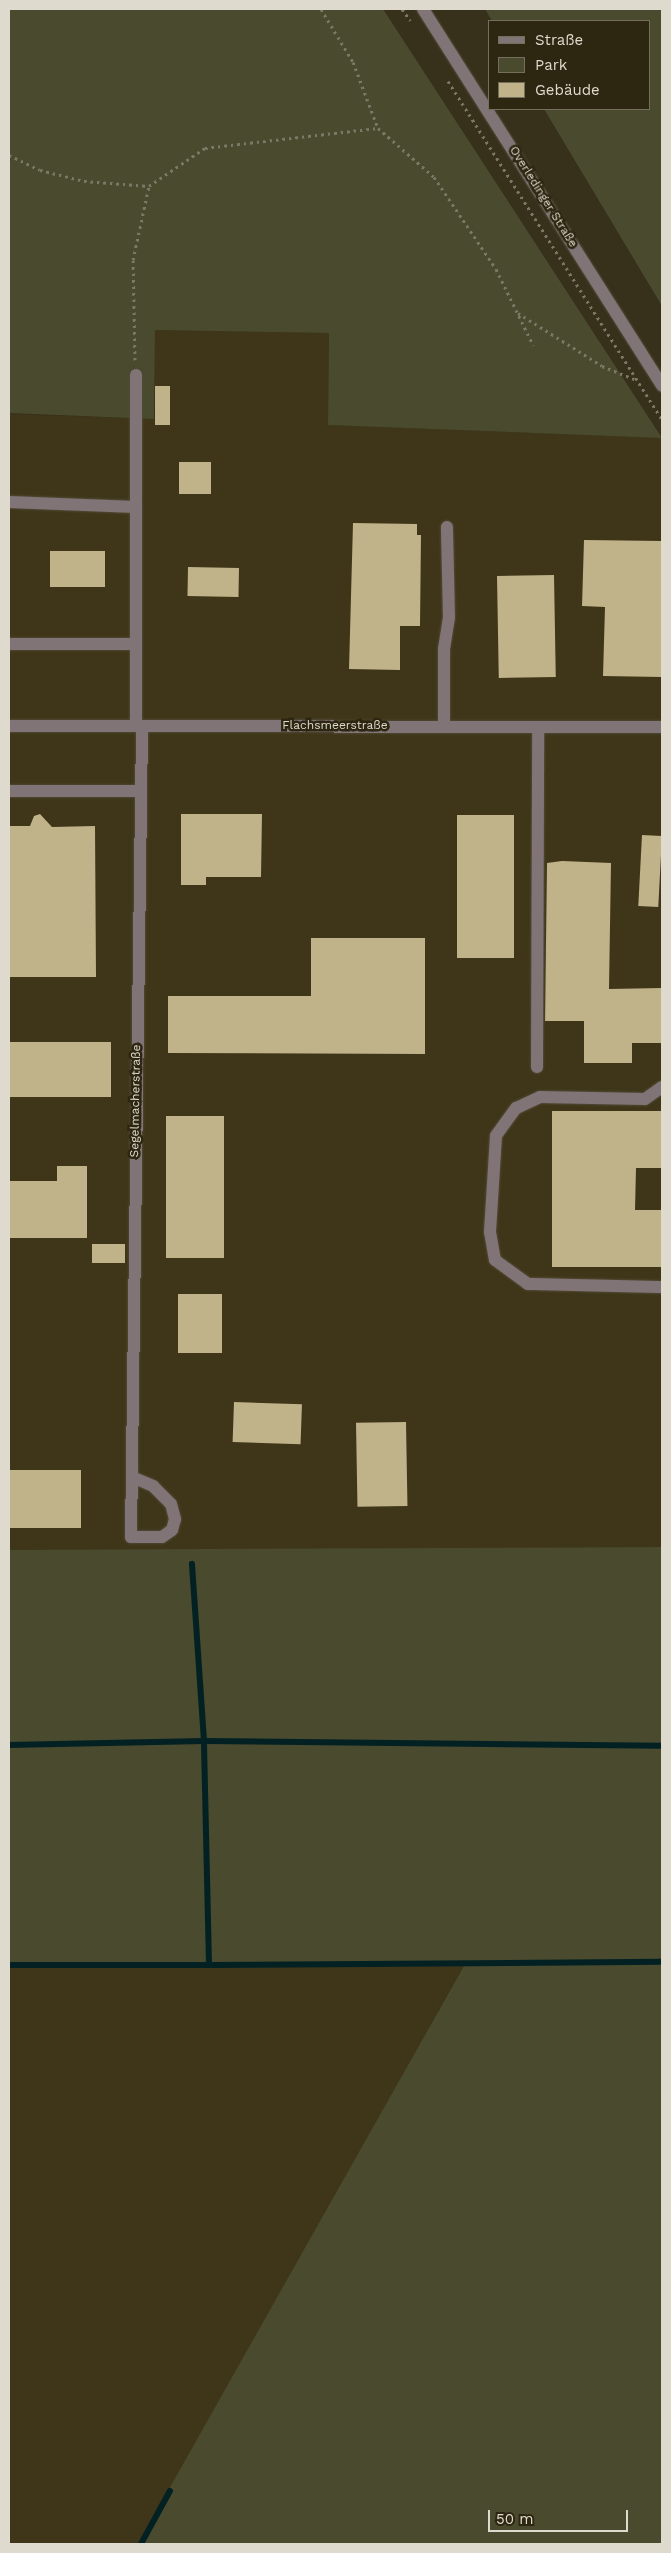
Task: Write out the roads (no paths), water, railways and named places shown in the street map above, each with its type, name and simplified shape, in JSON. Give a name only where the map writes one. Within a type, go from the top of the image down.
[{"type":"street","name":"Overledinger Straße","points":[[423,9],[662,386]]},
{"type":"street","name":"Segelmacherstraße","points":[[132,1477],[153,1486],[171,1504],[175,1519],[172,1530],[162,1537],[131,1537],[140,792],[136,644],[136,376]]},
{"type":"street","points":[[9,502],[136,507]]},
{"type":"street","points":[[444,727],[444,649],[448,618],[447,527]]},
{"type":"street","points":[[9,644],[136,644]]},
{"type":"street","name":"Flachsmeerstraße","points":[[9,726],[662,727]]},
{"type":"street","points":[[537,1067],[538,727]]},
{"type":"street","points":[[9,791],[140,792]]},
{"type":"street","points":[[662,1087],[645,1098],[540,1097],[516,1108],[496,1136],[490,1232],[495,1260],[528,1284],[662,1287]]},
{"type":"waterway","points":[[9,1965],[209,1965],[204,1741],[192,1564]]},
{"type":"waterway","points":[[9,1745],[204,1741],[662,1746]]},
{"type":"waterway","points":[[209,1965],[662,1962]]},
{"type":"waterway","points":[[141,2544],[170,2491]]}]
